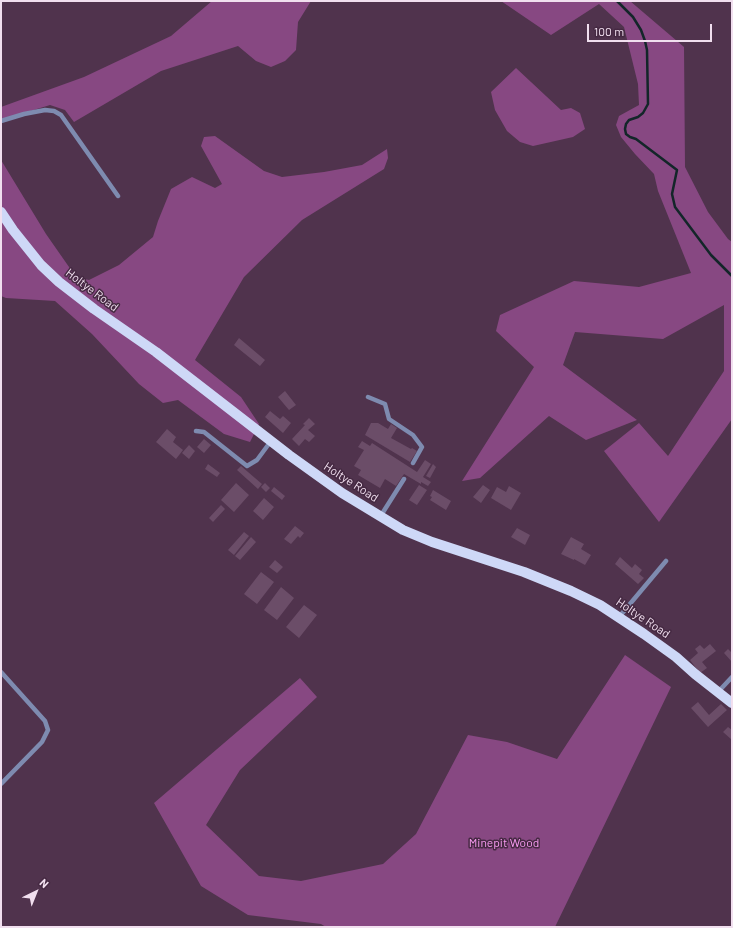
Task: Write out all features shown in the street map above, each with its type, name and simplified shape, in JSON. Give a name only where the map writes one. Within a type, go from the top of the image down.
[{"type":"main road","name":"Holtye Road","points":[[1,212],[13,230],[41,265],[59,282],[94,309],[156,352],[330,485],[403,530],[432,542],[524,572],[571,591],[600,605],[676,657],[732,703]]},
{"type":"lane","points":[[1,121],[24,114],[45,110],[54,111],[61,115],[118,196]]},
{"type":"lane","points":[[368,397],[385,404],[389,419],[413,435],[418,441],[422,447],[413,463]]},
{"type":"lane","points":[[196,431],[204,432],[248,466],[257,460],[271,441]]},
{"type":"lane","points":[[380,517],[404,479]]},
{"type":"lane","points":[[619,617],[666,561]]},
{"type":"lane","points":[[1,672],[45,721],[48,730],[42,742],[1,784]]},
{"type":"lane","points":[[718,692],[732,677]]},
{"type":"green space","points":[[212,1],[311,1],[298,22],[296,50],[285,61],[271,67],[256,61],[238,46],[161,71],[74,122],[65,110],[50,105],[1,120],[1,107],[84,77],[171,36]]},
{"type":"green space","points":[[501,1],[630,1],[684,47],[685,167],[708,212],[728,239],[732,242],[732,419],[659,522],[604,451],[639,423],[668,456],[724,371],[724,305],[663,339],[575,332],[563,365],[637,420],[586,440],[549,416],[480,478],[462,481],[534,367],[496,331],[500,315],[574,281],[639,287],[691,273],[658,191],[654,174],[621,137],[616,125],[619,116],[639,105],[638,84],[624,27],[599,4],[551,35]]},
{"type":"green space","points":[[516,68],[561,110],[571,108],[580,113],[585,129],[573,137],[533,146],[520,142],[507,131],[495,110],[491,92]]},
{"type":"green space","points":[[215,136],[264,171],[282,177],[324,172],[362,165],[387,149],[388,158],[384,169],[302,220],[244,277],[195,360],[241,397],[259,424],[250,442],[224,434],[178,400],[163,403],[139,384],[92,334],[55,301],[6,298],[1,296],[1,160],[46,234],[76,277],[89,280],[119,265],[153,237],[171,189],[192,177],[215,188],[222,184],[201,146],[204,137]]},
{"type":"green space","name":"Minepit Wood","points":[[625,655],[671,687],[555,927],[326,927],[321,924],[248,915],[201,886],[154,803],[300,678],[317,697],[240,770],[206,825],[259,876],[301,881],[383,864],[416,834],[468,735],[507,742],[557,759]]},
{"type":"building","points":[[239,338],[265,360],[260,366],[234,345]]},
{"type":"building","points":[[285,391],[296,405],[289,410],[278,397]]},
{"type":"building","points":[[270,411],[280,419],[283,416],[291,423],[283,433],[265,417]]},
{"type":"building","points":[[309,418],[315,424],[308,430],[315,436],[309,442],[305,439],[299,446],[292,439],[305,425],[303,424]]},
{"type":"building","points":[[371,423],[378,423],[388,429],[391,424],[397,428],[391,438],[417,451],[410,462],[365,435]]},
{"type":"building","points":[[167,429],[176,437],[173,442],[183,450],[176,459],[156,442]]},
{"type":"building","points":[[204,439],[211,445],[204,453],[197,447]]},
{"type":"building","points":[[362,441],[370,446],[372,443],[417,472],[425,460],[431,464],[423,477],[431,482],[428,486],[421,482],[421,484],[404,474],[396,486],[385,479],[380,488],[358,475],[361,470],[354,466],[364,450],[358,447]]},
{"type":"building","points":[[189,445],[195,451],[189,459],[182,453]]},
{"type":"building","points":[[208,464],[220,473],[217,477],[205,469]]},
{"type":"building","points":[[433,464],[436,467],[430,478],[426,476]]},
{"type":"building","points":[[241,466],[262,484],[258,489],[237,470]]},
{"type":"building","points":[[236,483],[249,495],[234,512],[221,500]]},
{"type":"building","points":[[265,483],[270,488],[266,492],[261,487]]},
{"type":"building","points":[[419,485],[427,490],[417,505],[409,500]]},
{"type":"building","points":[[483,485],[490,490],[481,503],[473,497]]},
{"type":"building","points":[[509,486],[521,493],[511,510],[491,498],[497,487],[506,492]]},
{"type":"building","points":[[274,487],[285,496],[282,500],[271,491]]},
{"type":"building","points":[[433,490],[451,501],[446,510],[430,500]]},
{"type":"building","points":[[264,498],[274,507],[263,520],[253,511]]},
{"type":"building","points":[[221,505],[225,509],[213,522],[209,518]]},
{"type":"building","points":[[295,526],[304,533],[300,538],[298,536],[291,544],[284,539]]},
{"type":"building","points":[[517,528],[530,535],[525,545],[511,537]]},
{"type":"building","points":[[244,532],[249,536],[234,555],[228,550]]},
{"type":"building","points":[[251,537],[256,542],[240,560],[235,556]]},
{"type":"building","points":[[571,537],[584,544],[581,549],[591,555],[585,565],[561,554]]},
{"type":"building","points":[[620,557],[632,568],[635,564],[642,570],[639,574],[644,578],[638,584],[615,564]]},
{"type":"building","points":[[275,560],[283,567],[277,573],[269,567]]},
{"type":"building","points":[[261,572],[274,582],[257,604],[244,594]]},
{"type":"building","points":[[281,587],[294,598],[277,620],[264,610]]},
{"type":"building","points":[[304,605],[317,615],[299,638],[286,627]]},
{"type":"building","points":[[710,644],[716,651],[702,662],[707,668],[700,673],[690,660],[698,653],[695,649],[700,645],[704,649]]},
{"type":"building","points":[[728,649],[732,653],[732,662],[724,653]]},
{"type":"building","points":[[698,702],[709,715],[721,704],[727,710],[708,727],[691,708]]},
{"type":"building","points":[[728,727],[732,730],[732,740],[723,732]]},
{"type":"waterway","points":[[617,1],[633,17],[641,30],[647,50],[648,104],[643,113],[638,117],[629,120],[626,124],[626,134],[636,139],[677,170],[672,194],[675,207],[711,255],[732,276]]}]
